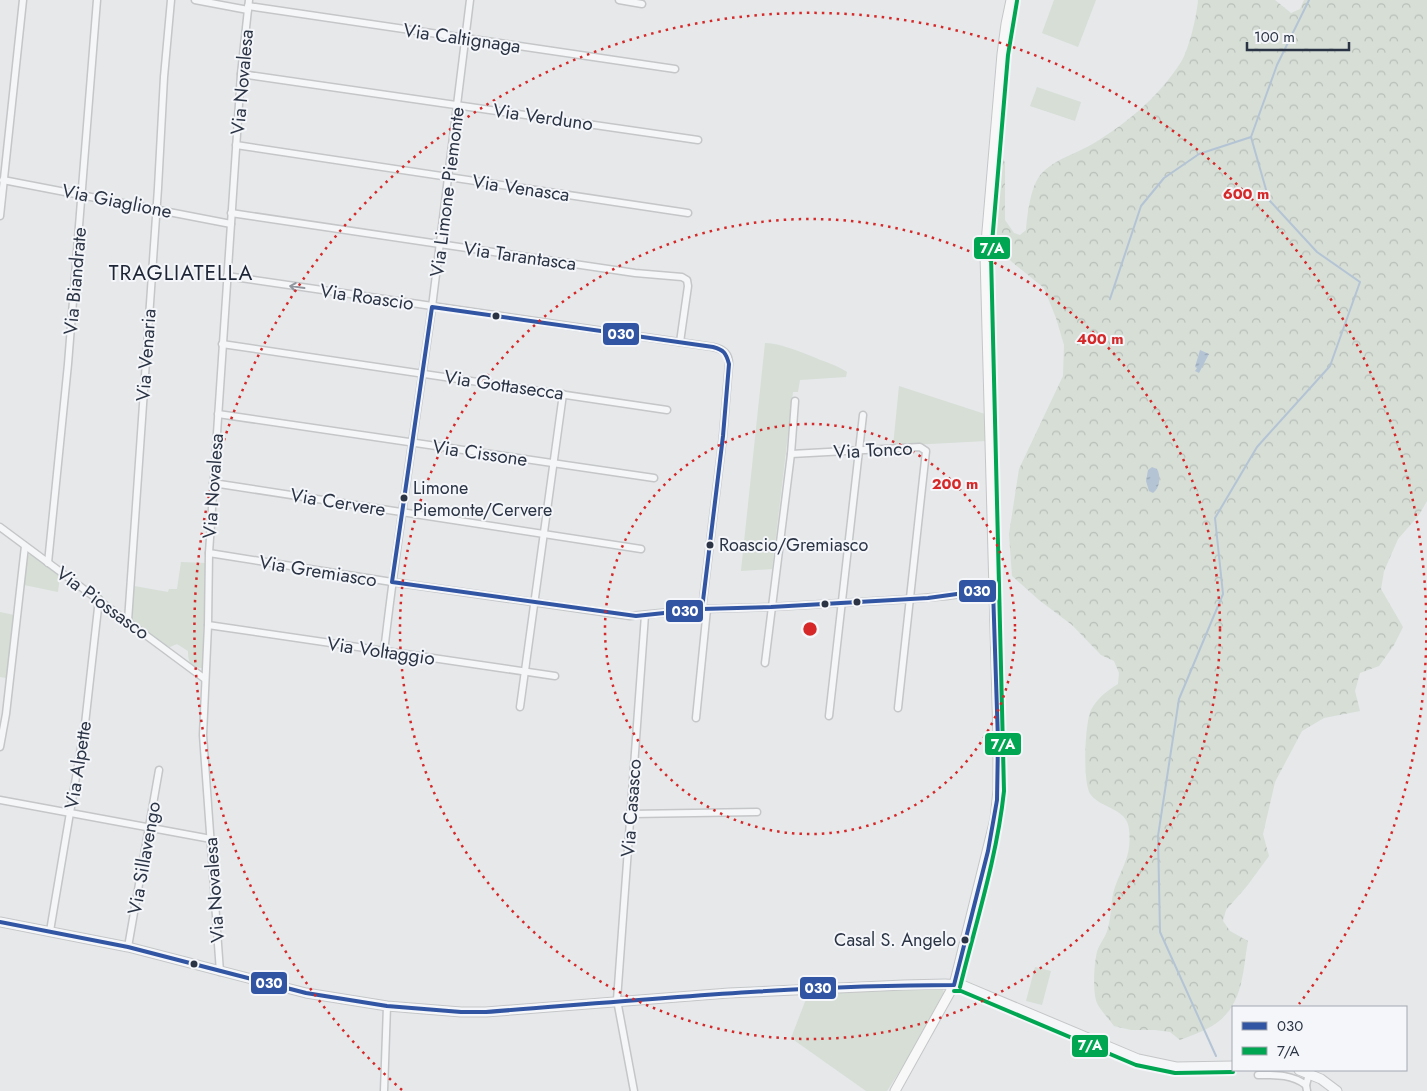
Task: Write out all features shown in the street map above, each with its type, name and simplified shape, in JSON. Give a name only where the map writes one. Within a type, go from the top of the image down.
[{"type":"main road","points":[[895,1091],[954,984],[988,851],[996,809],[998,741],[986,245],[1002,54],[1006,24],[1012,0]]},
{"type":"street","points":[[0,216],[23,0]]},
{"type":"street","name":"Via Biandrate","points":[[48,563],[68,364],[97,0]]},
{"type":"street","name":"Via Venaria","points":[[128,621],[164,77],[171,0]]},
{"type":"street","name":"Via Caltignaga","points":[[195,0],[248,5],[675,69]]},
{"type":"street","name":"Via Limone Piemonte","points":[[384,652],[411,443],[432,307],[470,0]]},
{"type":"street","points":[[619,0],[642,4]]},
{"type":"street","name":"Via Novalesa","points":[[220,972],[203,735],[208,626],[208,553],[230,224],[248,5]]},
{"type":"street","name":"Via Verduno","points":[[241,74],[698,140]]},
{"type":"street","name":"Via Venasca","points":[[236,145],[688,213]]},
{"type":"street","name":"Via Giaglione","points":[[3,180],[156,208],[230,224]]},
{"type":"street","name":"Via Tarantasca","points":[[231,213],[635,273],[684,278],[687,280],[688,286],[680,342]]},
{"type":"street","name":"Via Roascio","points":[[227,276],[680,342],[719,348],[726,352],[729,361],[723,436],[696,718]]},
{"type":"street","name":"Via Gottasecca","points":[[222,344],[667,410]]},
{"type":"street","points":[[520,707],[563,394]]},
{"type":"street","points":[[765,663],[795,401]]},
{"type":"street","name":"Via Cissone","points":[[218,414],[654,478]]},
{"type":"street","points":[[829,716],[863,414]]},
{"type":"street","name":"Via Tonco","points":[[790,454],[920,447],[926,451],[911,599]]},
{"type":"street","name":"Via Cervere","points":[[213,483],[641,549]]},
{"type":"street","name":"Via Piossasco","points":[[0,527],[205,679]]},
{"type":"street","points":[[0,747],[6,714],[25,546]]},
{"type":"street","name":"Via Gremiasco","points":[[208,553],[627,616],[705,609],[911,599],[994,589]]},
{"type":"street","name":"Via Alpette","points":[[50,931],[85,724],[99,599]]},
{"type":"street","points":[[898,708],[911,599]]},
{"type":"street","name":"Via Casasco","points":[[634,1091],[618,1000],[644,615]]},
{"type":"street","name":"Via Voltaggio","points":[[208,626],[555,676]]},
{"type":"street","name":"Via Sillavengo","points":[[128,946],[160,770]]},
{"type":"street","points":[[0,800],[211,839]]},
{"type":"street","points":[[631,814],[756,812]]},
{"type":"street","points":[[0,922],[128,946],[220,972],[306,993],[387,1006],[470,1012],[729,993],[954,984],[962,985],[1019,1008],[1138,1059],[1176,1067],[1229,1066]]},
{"type":"street","points":[[384,1091],[387,1006]]},
{"type":"street","points":[[1302,1071],[1330,1084],[1337,1091]]},
{"type":"street","points":[[1307,1088],[1309,1074]]},
{"type":"street","points":[[1258,1075],[1289,1076],[1297,1079],[1307,1088]]},
{"type":"green space","points":[[1054,0],[1096,0],[1078,47],[1042,33]]},
{"type":"green space","points":[[1198,0],[1275,0],[1291,13],[1300,9],[1304,0],[1427,0],[1427,501],[1419,515],[1398,539],[1384,571],[1381,589],[1403,627],[1394,645],[1379,666],[1360,673],[1355,691],[1360,711],[1324,718],[1302,731],[1275,782],[1263,834],[1269,856],[1226,910],[1223,921],[1230,931],[1248,941],[1240,988],[1236,999],[1222,1018],[1212,1026],[1180,1040],[1170,1032],[1131,1030],[1114,1026],[1096,1000],[1094,979],[1097,952],[1108,928],[1113,892],[1126,860],[1130,838],[1127,822],[1124,817],[1096,800],[1088,789],[1085,767],[1086,740],[1091,710],[1106,692],[1118,684],[1119,673],[1114,661],[1101,655],[1072,625],[1039,600],[1012,576],[1009,534],[1019,469],[1063,376],[1064,345],[1044,288],[1012,262],[995,245],[993,221],[998,155],[1002,156],[1005,163],[1005,220],[1014,233],[1020,235],[1026,230],[1032,193],[1040,175],[1052,164],[1089,146],[1128,120],[1151,99],[1172,75],[1184,57],[1190,41]]},
{"type":"green space","points":[[1037,87],[1081,102],[1075,121],[1030,106]]},
{"type":"green space","points":[[765,343],[794,350],[847,372],[846,377],[800,380],[798,392],[793,392],[772,569],[741,571]]},
{"type":"green space","points":[[899,386],[985,414],[986,441],[893,446]]},
{"type":"green space","points":[[30,554],[60,576],[58,592],[24,585],[27,557]]},
{"type":"green space","points":[[181,562],[205,563],[202,668],[192,665],[188,658],[188,651],[177,644],[170,647],[165,645],[132,619],[134,586],[168,592],[169,589],[177,589]]},
{"type":"green space","points":[[0,612],[14,615],[7,678],[0,677]]},
{"type":"green space","points":[[1035,967],[1051,971],[1042,1005],[1026,1001]]},
{"type":"green space","points":[[936,987],[943,989],[944,994],[917,1044],[887,1091],[866,1091],[791,1038],[808,994]]},
{"type":"water","points":[[1200,350],[1209,354],[1199,373],[1195,371],[1197,368],[1195,367]]},
{"type":"water","points":[[1152,467],[1157,469],[1159,478],[1157,488],[1153,493],[1149,491],[1146,481],[1148,470]]},
{"type":"waterway","points":[[1216,1056],[1160,932],[1158,836],[1179,699],[1223,594],[1215,518],[1257,447],[1330,366],[1360,282],[1317,252],[1269,200],[1251,137],[1277,65],[1309,0]]},
{"type":"waterway","points":[[1110,299],[1141,206],[1164,178],[1199,154],[1251,137]]},
{"type":"transit line","name":"7/A","points":[[960,987],[991,865],[1004,791],[991,255],[1008,55],[1017,1]]},
{"type":"transit line","name":"030","points":[[432,307],[713,347],[724,352],[729,364],[723,436],[702,609],[636,616],[392,582],[432,307]]},
{"type":"transit line","name":"030","points":[[0,922],[128,947],[306,993],[387,1006],[461,1012],[486,1012],[778,990],[954,985],[988,851],[997,800],[998,741],[993,589],[928,598],[702,609]]},
{"type":"transit line","name":"7/A","points":[[954,991],[961,991],[1136,1065],[1175,1073],[1233,1072]]},
{"type":"place","name":"Limone Piemonte/Cervere","points":[[404,498]]},
{"type":"place","name":"Roascio/Gremiasco","points":[[710,545]]},
{"type":"place","name":"Casal S. Angelo","points":[[965,940]]},
{"type":"district","name":"TRAGLIATELLA","points":[[181,273]]}]
